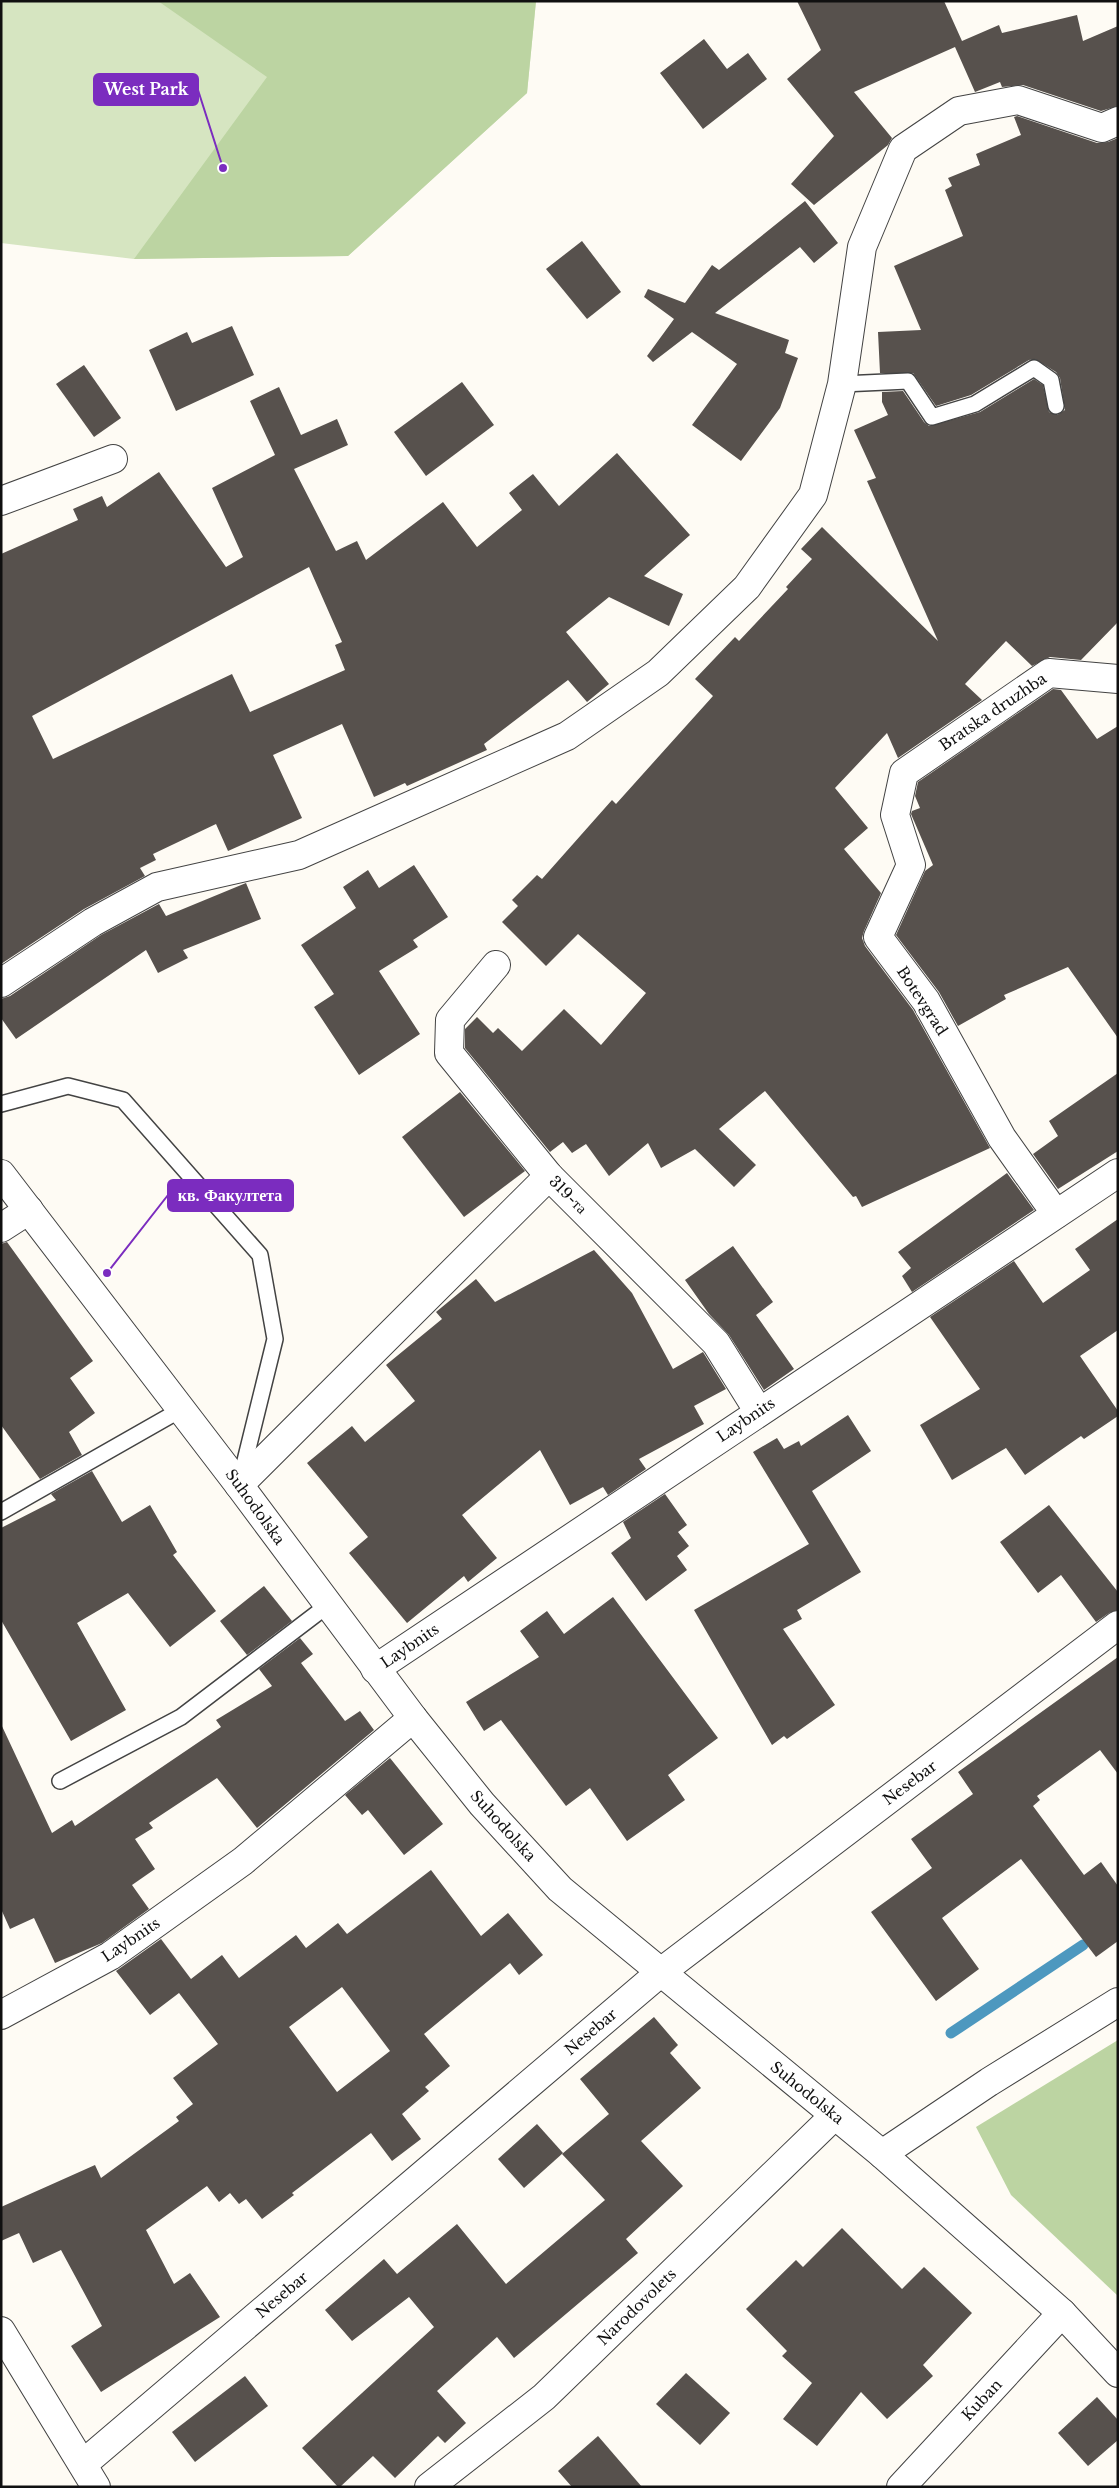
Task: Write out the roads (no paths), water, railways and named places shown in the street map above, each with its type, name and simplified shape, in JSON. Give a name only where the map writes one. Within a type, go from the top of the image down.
[{"type":"street","points":[[1,983],[93,922],[157,887],[299,855],[567,736],[658,672],[747,587],[813,495],[842,384],[862,247],[903,149],[959,111],[1018,100],[1102,128],[1118,121]]},
{"type":"street","points":[[1,501],[113,460]]},
{"type":"street","name":"Bratska druzhba","points":[[904,773],[1049,673],[1118,679]]},
{"type":"street","name":"Botevgrad","points":[[904,773],[895,815],[911,865],[878,937],[926,1001],[1002,1138],[1056,1214]]},
{"type":"street","name":"319-та","points":[[496,965],[450,1020],[450,1053],[549,1176],[716,1343],[759,1412]]},
{"type":"street","name":"Laybnits","points":[[375,1669],[1118,1173]]},
{"type":"street","name":"Suhodolska","points":[[1,1174],[239,1484],[413,1718],[482,1804],[560,1889],[882,2154],[1062,2314],[1118,2373]]},
{"type":"street","points":[[239,1484],[549,1176]]},
{"type":"street","points":[[1,1228],[29,1210]]},
{"type":"street","name":"Nesebar","points":[[89,2475],[661,1972],[1118,1625]]},
{"type":"street","name":"Laybnits","points":[[1,2016],[110,1956],[243,1861],[413,1718]]},
{"type":"street","points":[[882,2154],[989,2082],[1118,2002]]},
{"type":"street","name":"Narodovolets","points":[[429,2487],[544,2397],[834,2116]]},
{"type":"street","name":"Kuban","points":[[901,2487],[1062,2314]]},
{"type":"street","points":[[1,2331],[89,2475]]},
{"type":"lane","points":[[842,384],[908,381],[932,417],[975,404],[1034,368],[1051,380],[1056,406]]},
{"type":"lane","points":[[1,1104],[68,1086],[123,1100],[260,1255],[275,1339],[239,1484]]},
{"type":"lane","points":[[1,1512],[182,1409]]},
{"type":"lane","points":[[60,1781],[181,1717],[328,1606]]},
{"type":"waterway","points":[[951,2033],[1083,1945]]},
{"type":"place","name":"West Park","points":[[223,168]]},
{"type":"place","name":"кв. Факултета","points":[[107,1273]]}]
